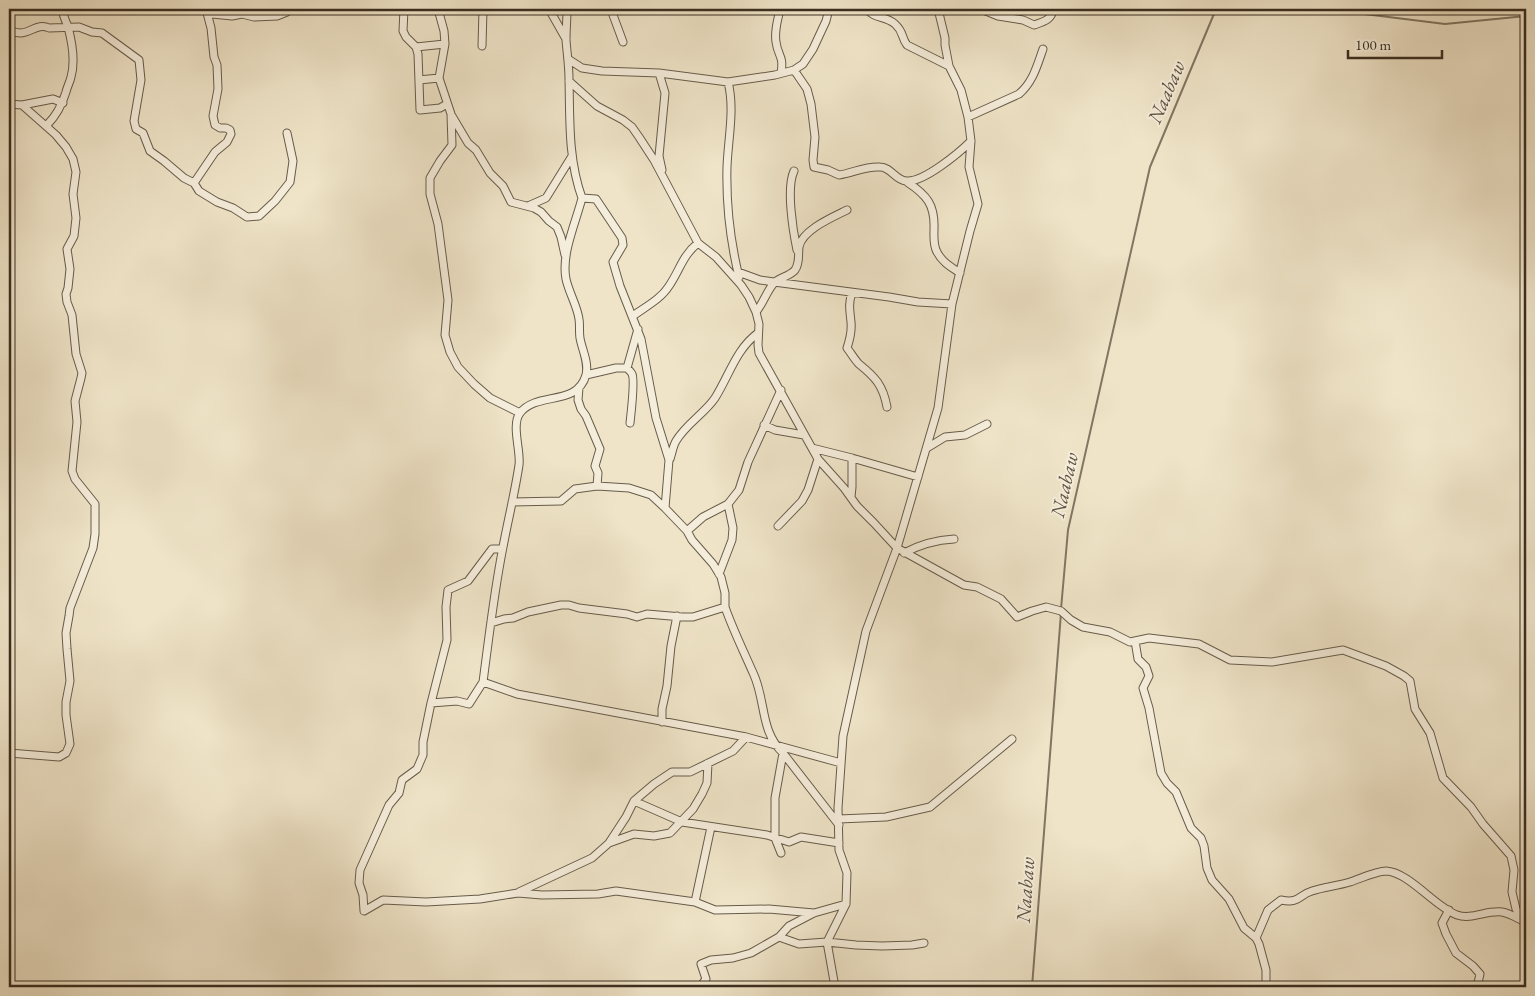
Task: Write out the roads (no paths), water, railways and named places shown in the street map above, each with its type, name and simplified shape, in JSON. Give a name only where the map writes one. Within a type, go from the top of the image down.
[{"type":"street","points":[[47,125],[54,118],[63,103],[72,76],[73,59],[68,27],[62,9]]},
{"type":"street","points":[[194,183],[215,152],[227,142],[231,134],[230,130],[215,125],[213,116],[218,89],[207,9]]},
{"type":"street","points":[[207,9],[212,14],[232,16],[242,14],[254,17],[277,16],[287,12],[289,9]]},
{"type":"street","points":[[404,9],[403,31],[416,47],[418,54],[420,110],[440,108],[447,104]]},
{"type":"street","points":[[438,9],[444,31],[445,44],[439,78],[451,114],[468,143],[476,150],[490,174],[504,186],[511,202],[541,212],[549,222],[558,227],[565,258],[566,278],[579,318],[580,337],[587,365],[586,375],[579,388],[578,400],[580,409],[586,416],[600,449],[595,466],[598,473],[597,486]]},
{"type":"street","points":[[482,46],[483,9]]},
{"type":"street","points":[[548,9],[566,40]]},
{"type":"street","points":[[565,258],[582,198],[572,156],[570,132],[566,40],[567,9]]},
{"type":"street","points":[[613,9],[623,42]]},
{"type":"street","points":[[780,9],[775,34],[776,44],[783,63],[781,73]]},
{"type":"street","points":[[568,59],[582,68],[602,71],[659,73],[728,82],[781,73],[794,70],[803,64],[814,48],[826,21],[829,9]]},
{"type":"street","points":[[867,9],[877,17],[888,18],[894,22],[902,30],[904,42],[907,45],[949,66]]},
{"type":"street","points":[[834,987],[827,942],[846,904],[847,873],[838,850],[843,736],[866,631],[896,548],[938,408],[952,304],[978,204],[969,167],[971,141],[968,117],[962,90],[949,66],[938,9]]},
{"type":"street","points":[[981,9],[998,16],[1023,20],[1034,25],[1051,17],[1053,9]]},
{"type":"street","points":[[9,30],[21,33],[39,26],[49,28],[79,27],[92,32],[102,33],[139,60],[141,80],[134,121],[136,129],[142,133],[150,151],[184,178],[194,183],[199,191],[247,217],[258,216],[275,201],[290,182],[294,161],[287,133]]},
{"type":"street","points":[[416,47],[445,44]]},
{"type":"street","points":[[968,117],[1019,94],[1032,78],[1043,49]]},
{"type":"street","points":[[794,70],[806,89],[811,104],[815,137],[814,167],[828,170],[838,175],[871,167],[883,167],[898,179],[907,182],[924,195],[933,211],[936,251],[942,260],[960,273]]},
{"type":"street","points":[[659,73],[665,93],[659,156],[665,180]]},
{"type":"street","points":[[419,80],[439,78]]},
{"type":"street","points":[[569,81],[596,106],[623,120],[632,127],[654,160],[698,243],[716,257],[741,285],[756,312],[759,324],[759,353],[818,458],[844,488],[850,498],[896,548],[964,585],[977,586],[1001,598],[1018,617],[1032,610],[1046,607],[1061,611],[1083,627],[1110,632],[1130,642],[1149,638],[1199,644],[1230,660],[1272,662],[1343,650],[1386,666],[1404,676],[1410,681],[1416,710],[1430,733],[1443,778],[1472,807],[1483,824],[1511,856],[1514,870],[1512,892],[1516,909],[1525,921]]},
{"type":"street","points":[[728,82],[730,90],[727,167],[729,230],[741,285]]},
{"type":"street","points":[[9,104],[22,105],[53,99],[63,103]]},
{"type":"street","points":[[9,753],[59,757],[68,749],[70,744],[66,715],[70,671],[66,633],[70,608],[93,548],[96,534],[94,504],[75,479],[72,471],[77,422],[75,401],[82,373],[76,354],[72,315],[66,294],[70,269],[67,250],[74,236],[76,218],[73,202],[76,172],[73,159],[66,147],[47,125],[22,105]]},
{"type":"street","points":[[451,114],[452,146],[430,178],[430,194],[438,224],[448,300],[445,335],[450,352],[458,367],[474,384],[490,398],[520,413]]},
{"type":"street","points":[[907,182],[935,170],[971,141]]},
{"type":"street","points":[[527,206],[546,198],[572,156]]},
{"type":"street","points":[[794,171],[790,194],[794,238],[799,255]]},
{"type":"street","points":[[582,198],[596,199],[622,238],[623,246],[613,262],[620,286],[638,329],[644,351],[656,418],[670,460]]},
{"type":"street","points":[[756,312],[774,282],[796,268],[799,246],[806,234],[847,210]]},
{"type":"street","points":[[633,316],[658,298],[669,286],[689,251],[698,243]]},
{"type":"street","points":[[738,272],[760,280],[918,302],[952,304]]},
{"type":"street","points":[[852,293],[848,303],[851,323],[847,348],[858,363],[879,382],[887,407]]},
{"type":"street","points":[[627,368],[638,329]]},
{"type":"street","points":[[665,508],[670,460],[676,441],[714,399],[733,362],[752,337],[758,333]]},
{"type":"street","points":[[586,375],[616,368],[627,368],[632,373],[634,383],[630,423]]},
{"type":"street","points":[[431,703],[457,701],[469,704],[483,682],[502,549],[519,463],[517,422],[520,413],[529,405],[569,395],[579,388]]},
{"type":"street","points":[[687,531],[703,517],[728,504],[739,490],[748,462],[781,390]]},
{"type":"street","points":[[927,448],[945,438],[965,435],[987,424]]},
{"type":"street","points":[[764,425],[774,430],[804,435]]},
{"type":"street","points":[[812,448],[918,477]]},
{"type":"street","points":[[778,526],[802,501],[808,490],[818,458]]},
{"type":"street","points":[[850,498],[852,458]]},
{"type":"street","points":[[512,502],[561,501],[575,489],[597,486],[629,488],[651,495],[665,508],[687,531],[719,574],[725,593],[725,607],[759,688],[766,728],[775,746],[783,753],[839,822]]},
{"type":"street","points":[[719,574],[732,540],[733,528],[728,504]]},
{"type":"street","points":[[904,552],[935,540],[954,539]]},
{"type":"street","points":[[502,549],[492,549],[468,581],[448,590],[446,607],[447,640],[431,703],[423,742],[423,755],[417,769],[402,780],[399,792],[389,805],[360,870],[359,884],[363,895],[364,912],[383,900],[426,902],[471,900],[518,893],[542,895],[626,891],[696,902],[715,910],[768,909],[814,913]]},
{"type":"street","points":[[491,623],[561,605],[637,617],[647,614],[693,616],[725,607]]},
{"type":"street","points":[[662,722],[662,709],[677,616]]},
{"type":"street","points":[[1135,641],[1138,659],[1146,667],[1149,676],[1143,688],[1149,708],[1161,773],[1176,792],[1191,828],[1201,838],[1207,868],[1212,880],[1229,900],[1244,928],[1256,938],[1259,944],[1266,970],[1266,987]]},
{"type":"street","points":[[483,682],[516,694],[746,737],[841,763]]},
{"type":"street","points":[[518,893],[592,858],[609,843],[634,801],[654,784],[672,772],[690,772],[733,751],[746,737]]},
{"type":"street","points":[[839,822],[886,817],[930,807],[1012,739]]},
{"type":"street","points":[[781,853],[775,838],[775,798],[783,753]]},
{"type":"street","points":[[609,843],[634,834],[654,836],[670,833],[693,809],[702,794],[707,783],[708,763]]},
{"type":"street","points":[[634,801],[681,822],[767,835],[789,842],[802,837],[839,843]]},
{"type":"street","points":[[696,902],[712,827]]},
{"type":"street","points":[[1256,938],[1268,910],[1281,900],[1289,902],[1298,900],[1311,891],[1386,871],[1398,874],[1420,888],[1440,906],[1457,915],[1470,917],[1502,912],[1525,921]]},
{"type":"street","points":[[700,987],[706,979],[701,964],[711,960],[733,958],[751,953],[779,937],[789,926],[814,913],[846,904]]},
{"type":"street","points":[[1449,910],[1442,923],[1456,953],[1480,974],[1477,987]]},
{"type":"street","points":[[779,937],[799,944],[827,942],[882,946],[924,943]]},
{"type":"waterway","name":"Naabaw","points":[[1061,609],[1068,530],[1150,167],[1216,9]]},
{"type":"waterway","points":[[1324,9],[1445,24],[1526,16]]},
{"type":"waterway","name":"Naabaw","points":[[1032,987],[1061,613]]}]
